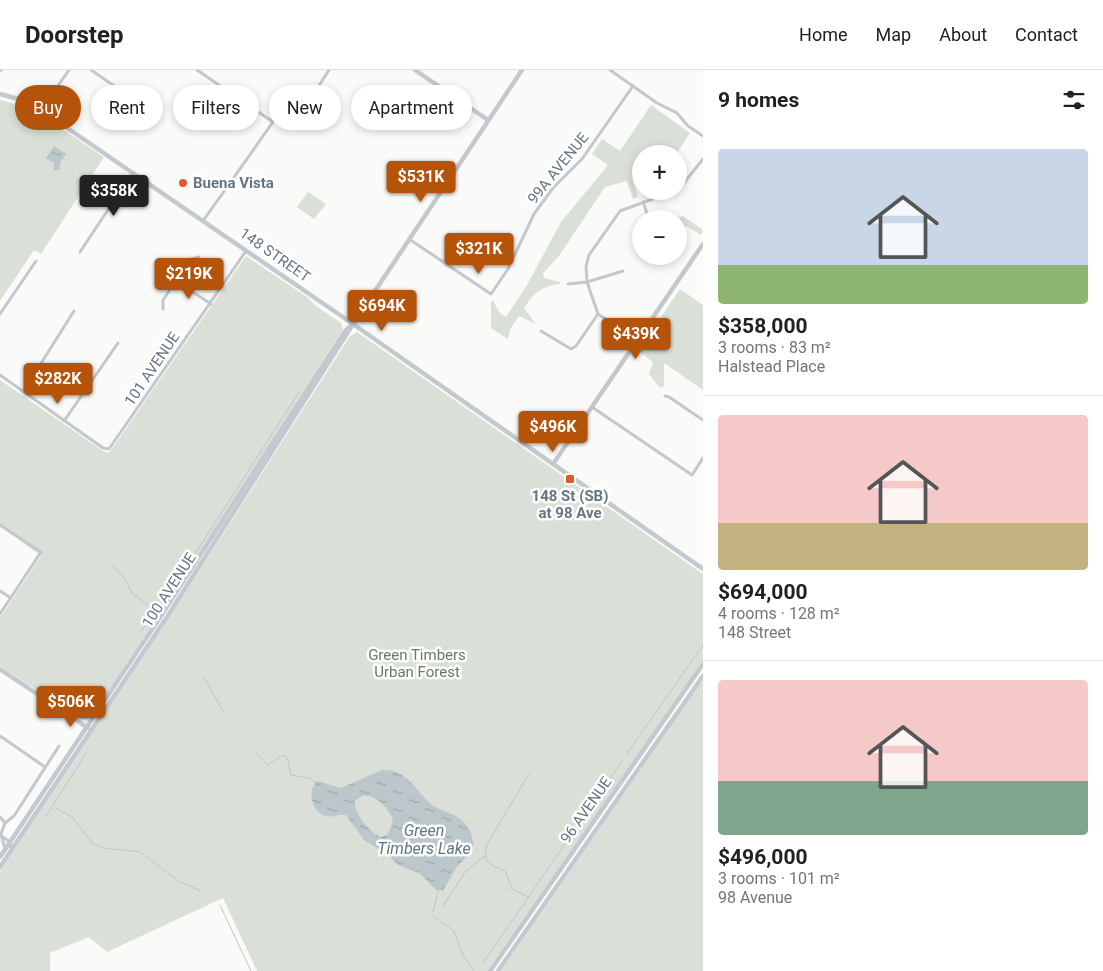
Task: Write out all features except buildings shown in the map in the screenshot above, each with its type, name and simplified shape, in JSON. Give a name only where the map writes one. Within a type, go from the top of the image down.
[{"type":"main road","points":[[415,70],[488,120]]},
{"type":"main road","name":"100 AVENUE","points":[[0,867],[345,331],[353,324],[522,70]]},
{"type":"main road","name":"148 STREET","points":[[0,94],[15,98]]},
{"type":"main road","name":"148 STREET","points":[[71,130],[353,324],[703,569]]},
{"type":"main road","name":"96 AVENUE","points":[[490,971],[703,664]]},
{"type":"main road","points":[[0,669],[89,728]]},
{"type":"main road","name":"96 AVENUE","points":[[498,971],[703,676]]},
{"type":"main road","name":"100 AVENUE","points":[[0,857],[89,728]]},
{"type":"street","points":[[58,85],[69,70]]},
{"type":"street","points":[[91,70],[113,85]]},
{"type":"street","points":[[197,70],[273,122],[203,221]]},
{"type":"street","points":[[319,85],[330,70]]},
{"type":"street","points":[[610,70],[632,86],[677,113],[688,126],[703,136]]},
{"type":"street","name":"99A AVENUE","points":[[409,239],[491,294],[508,269],[534,214],[553,188],[582,159],[632,86]]},
{"type":"street","points":[[687,179],[703,159]]},
{"type":"street","points":[[80,252],[133,172]]},
{"type":"street","points":[[637,340],[598,314],[588,282],[586,260],[620,211],[649,200]]},
{"type":"street","points":[[644,202],[646,210]]},
{"type":"street","points":[[553,464],[703,244]]},
{"type":"street","name":"101 AVENUE","points":[[64,421],[103,448],[109,450],[211,304],[246,250]]},
{"type":"street","points":[[163,309],[163,300],[191,259],[199,257]]},
{"type":"street","points":[[0,314],[36,261]]},
{"type":"street","points":[[568,284],[588,282],[623,271]]},
{"type":"street","points":[[176,281],[211,304]]},
{"type":"street","points":[[23,392],[74,311]]},
{"type":"street","points":[[541,331],[571,349],[576,346],[598,314]]},
{"type":"street","points":[[0,375],[64,421],[118,342]]},
{"type":"street","points":[[665,396],[669,396],[703,420]]},
{"type":"street","points":[[592,407],[692,475],[703,458]]},
{"type":"street","points":[[0,524],[41,552],[0,614]]},
{"type":"street","points":[[0,591],[11,598]]},
{"type":"street","points":[[0,736],[45,767]]},
{"type":"street","points":[[5,849],[1,836],[5,824],[14,816],[59,746]]},
{"type":"street","points":[[0,817],[5,824]]},
{"type":"street","points":[[1,836],[10,842],[11,850]]},
{"type":"green space","points":[[0,100],[15,104],[15,130],[64,130],[104,157],[41,254],[34,250],[0,301]]},
{"type":"green space","points":[[651,105],[690,133],[682,145],[632,145],[632,196],[627,181],[605,187],[559,256],[543,273],[544,278],[560,282],[560,284],[548,286],[539,291],[524,308],[536,324],[519,316],[510,329],[508,339],[491,328],[491,301],[493,301],[500,313],[506,317],[527,285],[561,222],[608,165],[592,154],[602,139],[620,151]]},
{"type":"green space","points":[[308,192],[326,204],[314,219],[297,207]]},
{"type":"green space","points":[[687,219],[703,230],[701,235],[687,227]]},
{"type":"green space","points":[[246,256],[307,297],[316,306],[341,323],[343,329],[197,558],[90,718],[82,720],[0,666],[0,618],[41,556],[0,526],[0,380],[103,451],[109,453]]},
{"type":"green space","points":[[162,263],[176,276],[174,278],[157,270]]},
{"type":"green space","points":[[680,289],[703,305],[703,390],[664,363],[664,386],[660,388],[649,374],[653,362],[638,351]]},
{"type":"green space","name":"Green Timbers Urban Forest","points":[[357,332],[703,574],[703,661],[487,971],[257,971],[223,898],[107,952],[89,937],[50,953],[50,971],[0,971],[0,871],[169,618],[350,336]]},
{"type":"green space","points":[[703,680],[703,971],[501,971]]},
{"type":"water","points":[[54,146],[66,154],[60,163],[60,170],[54,170],[54,163],[46,158]]},
{"type":"water","name":"Green Timbers Lake","points":[[382,770],[391,770],[405,776],[431,804],[462,820],[472,835],[472,851],[456,868],[443,891],[436,890],[419,873],[398,865],[387,854],[364,840],[346,815],[325,816],[316,810],[311,795],[317,781],[341,788]],"holes":[[[362,796],[367,796],[381,803],[393,821],[388,834],[382,837],[373,833],[360,817],[355,806],[355,801]]]},
{"type":"waterway","points":[[179,579],[299,392]]},
{"type":"waterway","points":[[111,565],[123,576],[132,593],[150,607],[153,615],[141,631]]},
{"type":"waterway","points":[[626,755],[703,645]]},
{"type":"waterway","points":[[204,677],[223,711]]},
{"type":"waterway","points":[[46,816],[87,752]]},
{"type":"waterway","points":[[256,753],[268,765],[283,755],[287,757],[291,775],[309,778],[315,782]]},
{"type":"waterway","points":[[483,963],[623,760]]},
{"type":"waterway","points":[[528,897],[512,889],[506,872],[489,863],[485,857],[487,844],[529,774]]},
{"type":"waterway","points":[[56,808],[72,817],[93,844],[105,848],[140,852],[180,882],[201,891]]},
{"type":"waterway","points":[[443,906],[465,872],[485,856]]},
{"type":"waterway","points":[[433,912],[438,891]]},
{"type":"waterway","points":[[220,905],[251,971]]},
{"type":"waterway","points":[[433,916],[454,931],[463,955],[474,971]]},
{"type":"place","name":"Buena Vista","points":[[183,183]]},
{"type":"place","name":"148 St (SB) at 98 Ave","points":[[570,479]]}]
